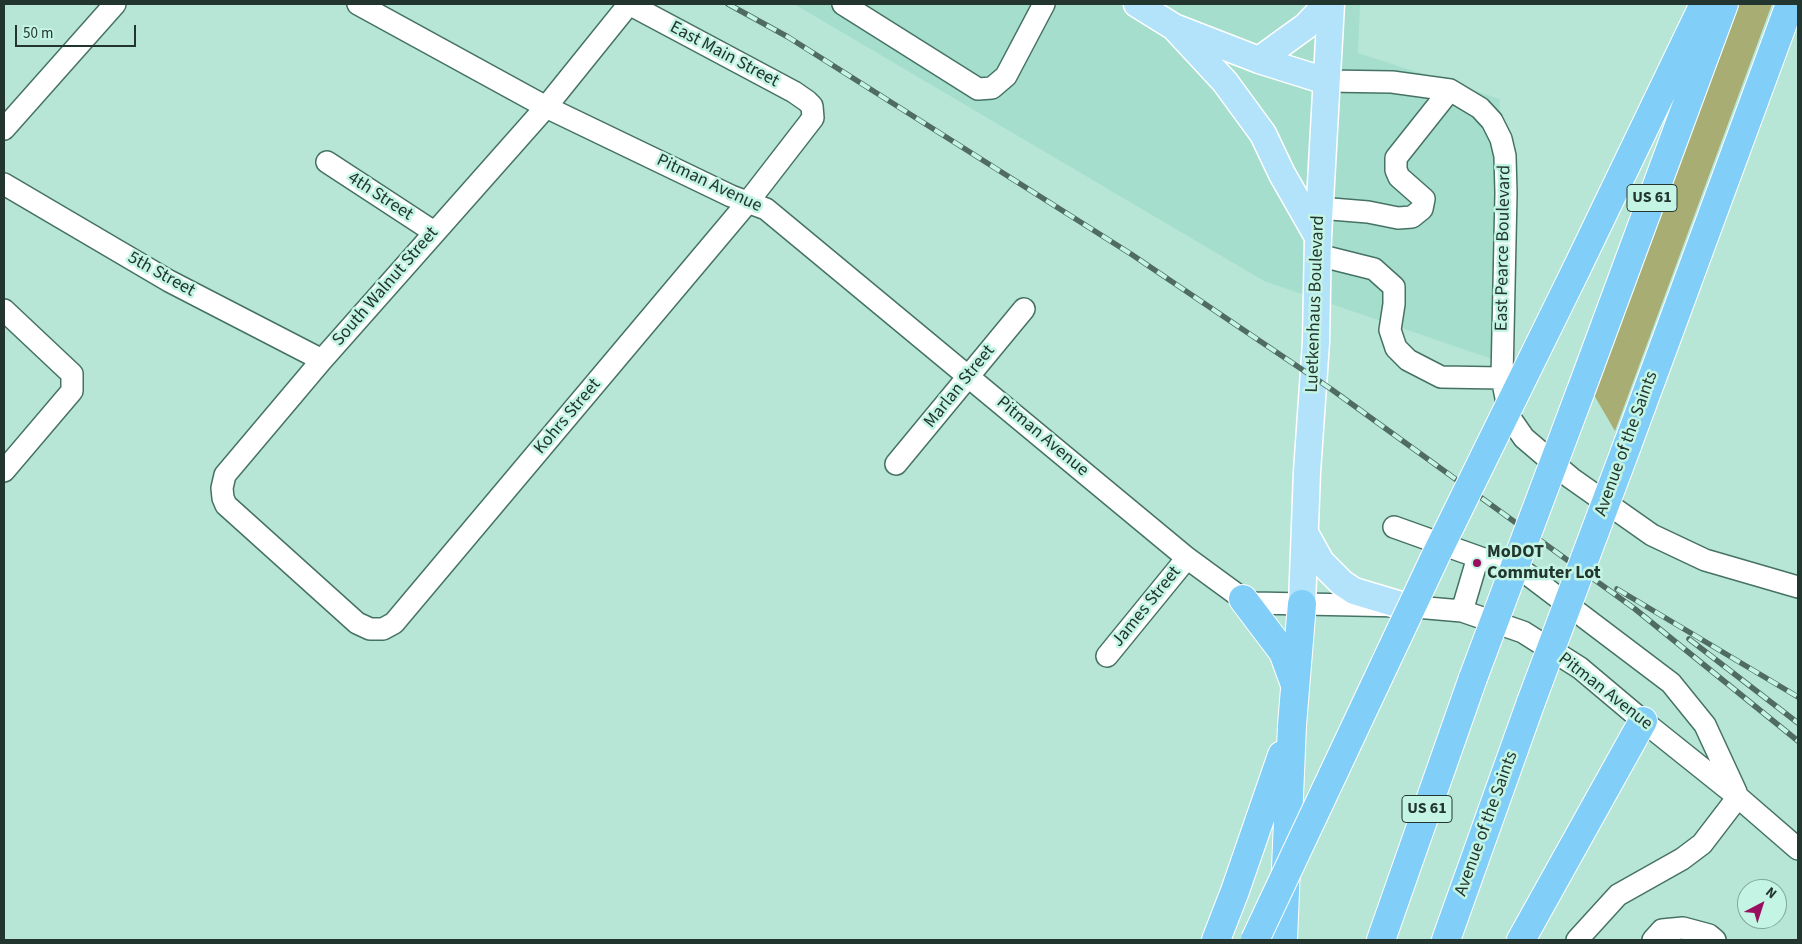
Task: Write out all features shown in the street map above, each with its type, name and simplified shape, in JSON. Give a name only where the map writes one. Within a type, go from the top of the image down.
[{"type":"highway","points":[[1255,940],[1437,552],[1704,4]]},
{"type":"highway","name":"US 61","points":[[1381,940],[1473,678],[1724,4]]},
{"type":"highway","name":"Avenue of the Saints","points":[[1446,940],[1531,702],[1790,4]]},
{"type":"highway","points":[[1243,599],[1283,652],[1296,686]]},
{"type":"highway","points":[[1283,940],[1292,725],[1302,604]]},
{"type":"highway","points":[[1521,940],[1643,721]]},
{"type":"highway","points":[[1216,940],[1236,891],[1292,725]]},
{"type":"main road","name":"East Pearce Boulevard","points":[[1136,4],[1167,16],[1259,60],[1326,81]]},
{"type":"main road","points":[[1259,60],[1306,26],[1327,4]]},
{"type":"main road","name":"Luetkenhaus Boulevard","points":[[1302,604],[1331,4]]},
{"type":"main road","points":[[1167,16],[1225,82],[1262,134],[1318,246]]},
{"type":"main road","points":[[1305,533],[1321,562],[1342,583],[1354,591],[1404,606]]},
{"type":"street","name":"Pitman Avenue","points":[[358,4],[546,107],[731,196],[766,209],[1187,558],[1243,599],[1254,603],[1404,606],[1462,611],[1523,632],[1580,668],[1738,797],[1798,849]]},
{"type":"street","name":"South Walnut Street","points":[[296,568],[226,506],[222,488],[225,475],[322,360],[546,107],[628,4]]},
{"type":"street","name":"East Main Street","points":[[628,4],[794,92],[812,106],[814,113]]},
{"type":"street","points":[[850,6],[978,89],[992,88],[1006,76],[1044,4]]},
{"type":"street","points":[[4,129],[110,5]]},
{"type":"street","name":"East Pearce Boulevard","points":[[1326,81],[1392,82],[1450,90],[1480,108],[1487,115],[1501,139],[1505,156],[1506,193],[1502,378],[1510,418],[1524,438],[1571,478],[1652,535],[1705,560],[1798,587]]},
{"type":"street","points":[[1320,208],[1368,212],[1398,218],[1412,216],[1422,209],[1424,199],[1399,176],[1396,170],[1396,158],[1450,90]]},
{"type":"street","name":"Kohrs Street","points":[[296,568],[357,623],[370,629],[383,629],[394,623],[748,202],[810,124],[814,113]]},
{"type":"street","name":"4th Street","points":[[327,162],[434,232]]},
{"type":"street","name":"5th Street","points":[[4,184],[169,281],[322,360]]},
{"type":"street","points":[[1318,246],[1374,269],[1394,287],[1394,304],[1390,330],[1396,348],[1408,360],[1441,377],[1502,378]]},
{"type":"street","name":"Marlan Street","points":[[896,464],[970,377],[1024,309]]},
{"type":"street","points":[[4,310],[72,374],[72,391],[4,471]]},
{"type":"street","points":[[1394,527],[1527,574],[1671,683],[1705,726],[1738,797],[1702,844],[1682,859],[1618,895],[1577,940]]},
{"type":"street","points":[[1462,611],[1478,557]]},
{"type":"street","name":"James Street","points":[[1106,656],[1187,558]]},
{"type":"street","points":[[1653,940],[1662,930],[1683,928],[1709,935],[1715,940]]},
{"type":"shaded area","points":[[794,4],[1360,4],[1358,53],[1500,99],[1492,359],[1264,281]]},
{"type":"shaded area","points":[[1734,4],[1772,4],[1615,431],[1594,395],[1706,93]]},
{"type":"railway","points":[[728,4],[788,37],[1131,254],[1331,389],[1635,609],[1798,741]]},
{"type":"railway","points":[[1617,589],[1798,697]]},
{"type":"railway","points":[[1689,639],[1798,723]]},
{"type":"place","name":"MoDOT Commuter Lot","points":[[1477,563]]}]
